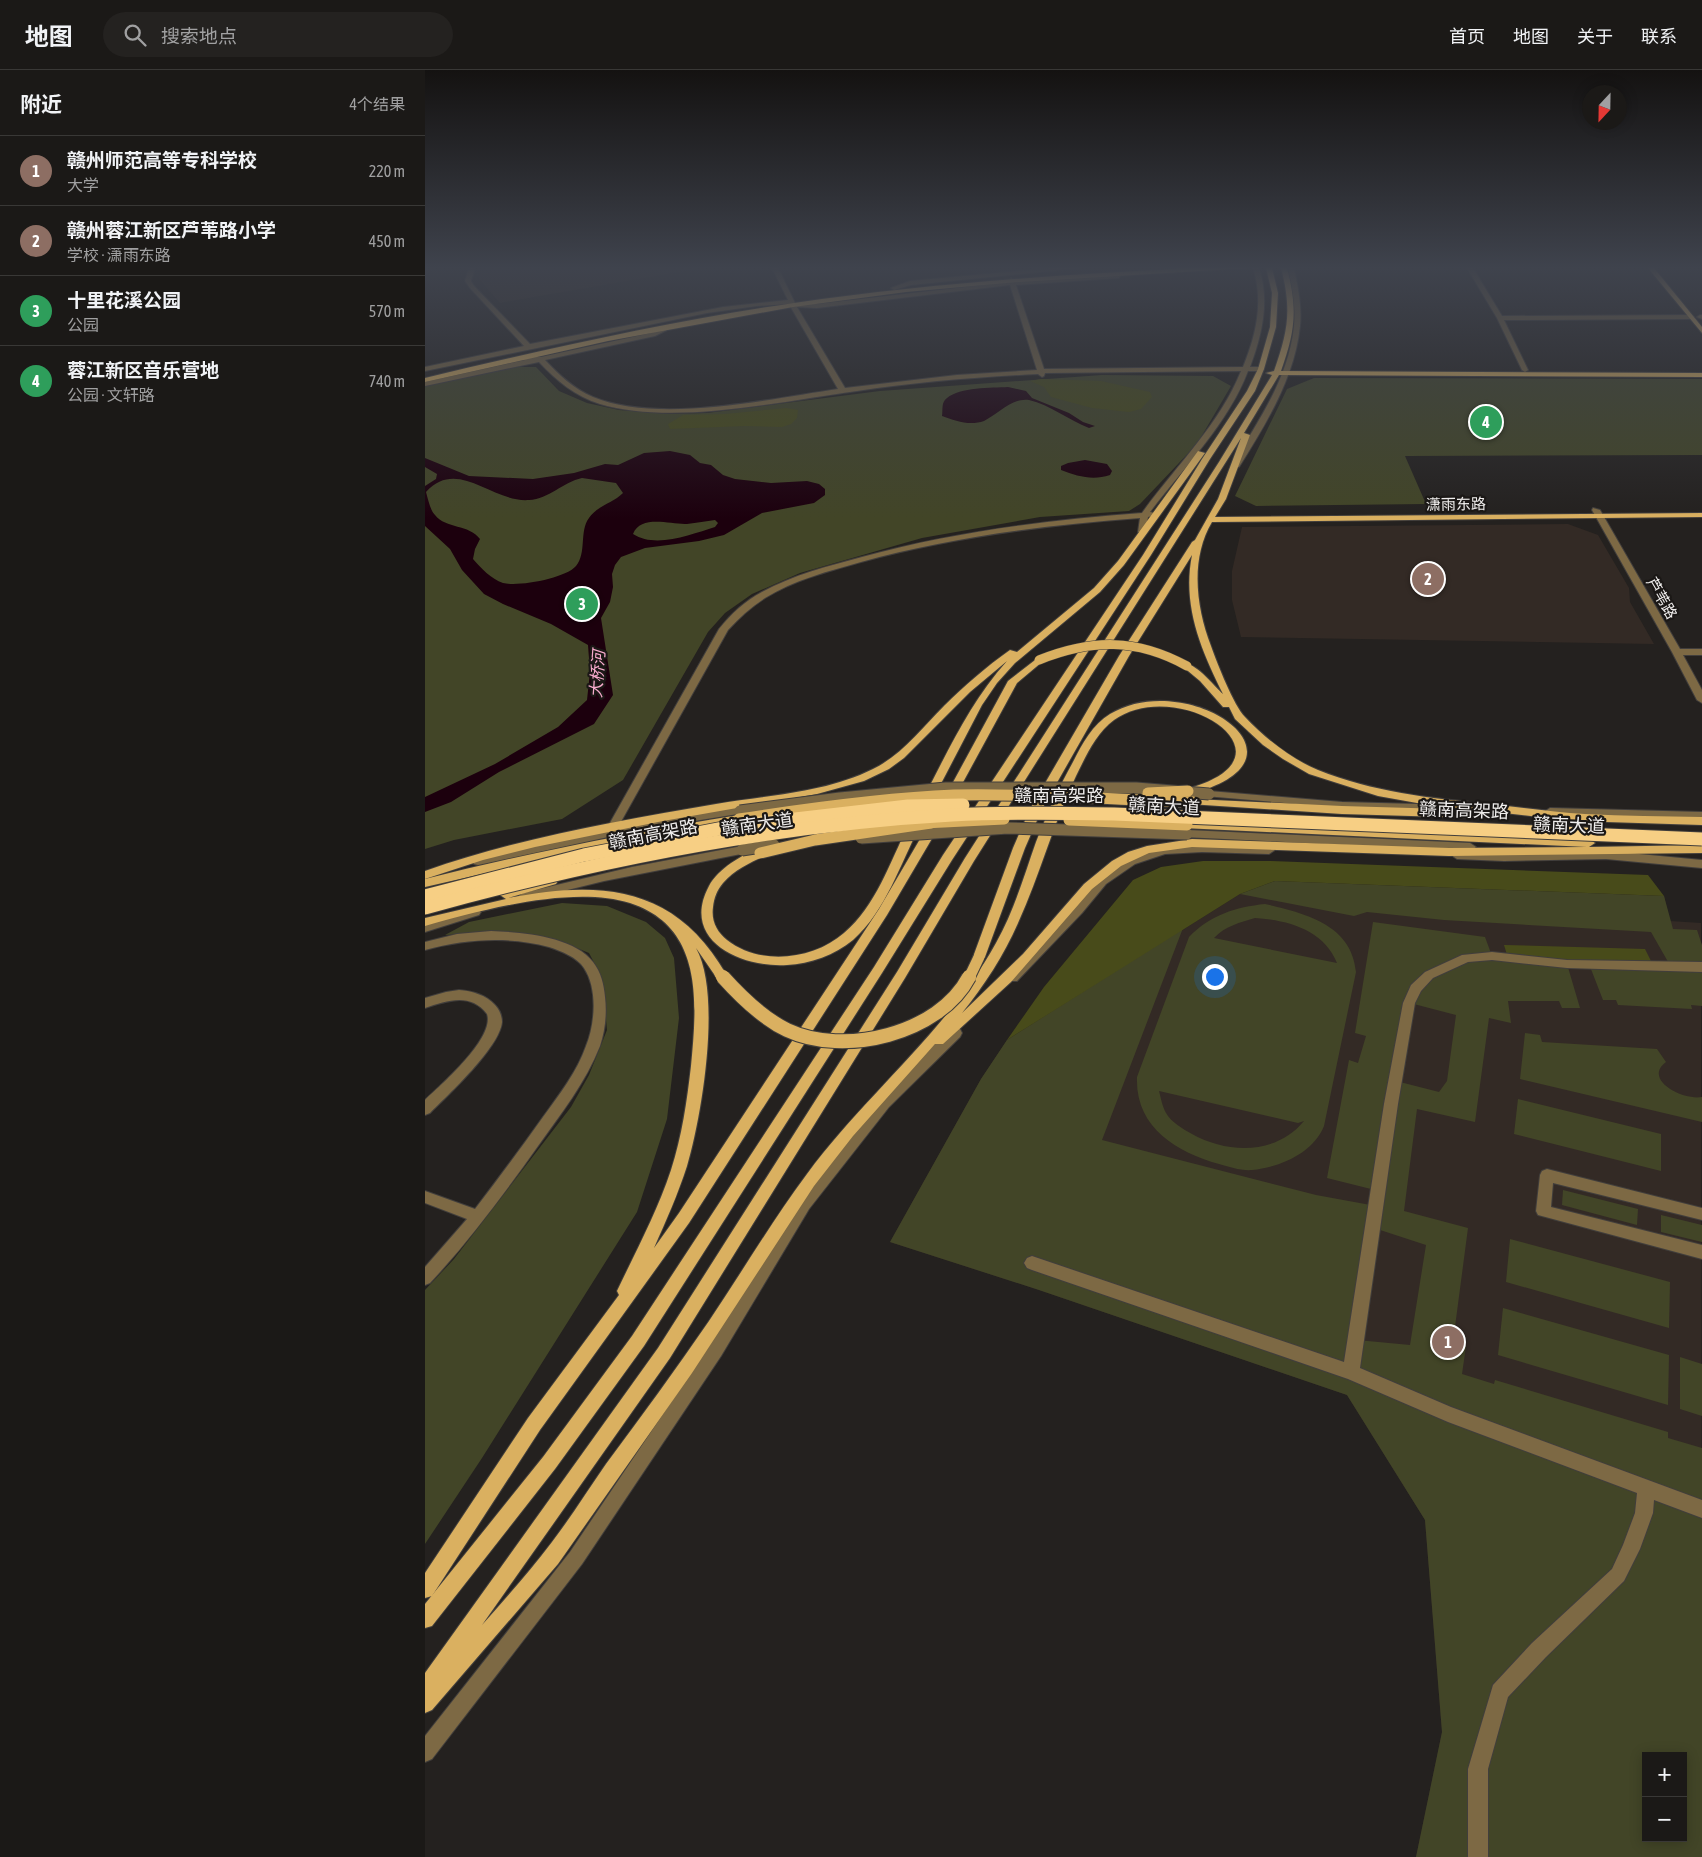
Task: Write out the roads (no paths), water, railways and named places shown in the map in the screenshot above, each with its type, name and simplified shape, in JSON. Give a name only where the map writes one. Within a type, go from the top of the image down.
[{"type":"highway","name":"赣南高架路","points":[[425,896],[584,855],[734,826],[908,806],[1075,804],[1347,817],[1702,829]]},
{"type":"highway","name":"赣南高架路","points":[[425,908],[492,889],[588,866],[688,845],[840,824],[955,815],[1090,812],[1702,839]]},
{"type":"main road","points":[[425,374],[535,351]]},
{"type":"main road","points":[[425,921],[561,893],[588,893],[623,897],[654,908],[698,943],[720,974],[741,998],[763,1015],[789,1030],[833,1040],[865,1040],[895,1034],[944,1007],[963,988],[979,957],[1019,848],[1036,809],[1120,664],[1213,517],[1233,470],[1248,407],[1266,351]]},
{"type":"main road","points":[[425,1619],[549,1464],[638,1341],[878,970],[947,858],[1147,555],[1248,407],[1277,371],[1283,351]]},
{"type":"main road","points":[[425,380],[515,356]]},
{"type":"main road","points":[[1260,371],[1702,369]]},
{"type":"main road","points":[[1288,371],[1702,375]]},
{"type":"main road","points":[[931,823],[815,840],[760,853],[734,867],[717,882],[708,898],[706,912],[708,926],[719,941],[733,951],[751,958],[774,961],[798,960],[817,955],[840,943],[857,929],[870,911],[977,705],[994,681],[1012,661],[1097,590],[1121,563],[1155,514],[1210,442],[1248,407]]},
{"type":"main road","points":[[425,1689],[664,1353],[896,983],[969,861],[1156,570],[1248,407]]},
{"type":"main road","name":"潇雨东路","points":[[1213,517],[1598,513],[1702,509]]},
{"type":"main road","name":"潇雨东路","points":[[1598,513],[1702,516]]},
{"type":"main road","points":[[1142,532],[1147,555]]},
{"type":"main road","points":[[1200,536],[1193,573],[1195,610],[1199,628],[1214,667],[1239,717]]},
{"type":"main road","points":[[740,811],[842,785],[884,767],[902,755],[981,676],[1055,625]]},
{"type":"main road","points":[[425,1589],[533,1424],[684,1218],[883,912],[982,741],[1013,681],[1026,668],[1058,651],[1078,646],[1124,644],[1162,652],[1187,666],[1203,679],[1267,743],[1313,772],[1378,794],[1417,800],[1583,817]]},
{"type":"main road","points":[[425,1703],[545,1566],[700,1348],[801,1194],[850,1129],[961,1006],[979,982],[1003,942],[1018,909],[1054,809],[1084,753],[1101,726],[1111,717],[1125,711],[1155,705],[1193,709],[1210,714],[1223,722],[1234,732],[1242,753],[1239,764],[1232,774],[1219,782],[1187,795],[997,796]]},
{"type":"main road","name":"赣南大道","points":[[425,883],[565,849],[740,811],[835,805],[919,796],[1187,795],[1342,810],[1702,822]]},
{"type":"main road","name":"赣南大道","points":[[425,921],[559,879],[671,855],[741,847],[844,830],[931,823],[1044,820],[1187,830],[1702,849]]},
{"type":"main road","points":[[911,1061],[948,1032],[994,990],[1026,958],[1088,886],[1107,870],[1133,854],[1161,847],[1192,843],[1358,849],[1550,852],[1702,849]]},
{"type":"main road","points":[[609,1322],[656,1229],[675,1178],[689,1127],[697,1075],[701,987],[695,959],[674,924]]},
{"type":"street","points":[[425,369],[504,351]]},
{"type":"street","points":[[515,356],[521,351]]},
{"type":"street","points":[[540,359],[547,351]]},
{"type":"street","points":[[425,384],[576,351]]},
{"type":"street","points":[[820,351],[843,391]]},
{"type":"street","points":[[1035,351],[1042,373]]},
{"type":"street","points":[[1142,532],[1144,515],[1222,414],[1246,371],[1253,351]]},
{"type":"street","points":[[1233,470],[1288,371],[1293,351]]},
{"type":"street","points":[[1516,351],[1525,370]]},
{"type":"street","points":[[515,356],[540,359],[559,380],[586,397],[635,408],[679,411],[843,391],[1042,373],[1260,371]]},
{"type":"street","name":"芦苇路","points":[[1598,513],[1702,700]]},
{"type":"street","points":[[612,830],[724,629],[735,616],[756,599],[798,579],[840,566],[886,552],[963,535],[1053,523],[1155,514]]},
{"type":"street","points":[[1677,652],[1702,652]]},
{"type":"street","points":[[425,874],[612,830],[840,798],[937,789],[1106,788],[1342,805],[1702,816]]},
{"type":"street","points":[[425,928],[488,907],[569,884],[741,847],[815,840],[1008,828],[1187,830],[1605,855],[1702,864]]},
{"type":"street","points":[[425,1752],[576,1558],[715,1351],[805,1205],[884,1103],[1020,971],[1102,882],[1131,861],[1164,850],[1202,848],[1504,857],[1605,855]]},
{"type":"street","points":[[425,946],[438,942],[468,938],[499,937],[547,942],[566,948],[579,956],[592,969],[599,991],[598,1024],[589,1055],[562,1101],[479,1217],[425,1278]]},
{"type":"street","points":[[1351,1372],[1391,1104],[1409,1003],[1416,988],[1429,975],[1466,958],[1500,957],[1567,964],[1702,967]]},
{"type":"street","points":[[425,1003],[439,997],[454,994],[473,996],[490,1006],[495,1017],[495,1027],[483,1046],[425,1109]]},
{"type":"street","points":[[1702,1214],[1547,1175],[1543,1211],[1702,1252]]},
{"type":"street","points":[[425,1197],[479,1217]]},
{"type":"street","points":[[1032,1263],[1351,1372],[1448,1414],[1702,1509]]},
{"type":"street","points":[[1478,1857],[1477,1769],[1500,1692],[1545,1644],[1618,1574],[1631,1549],[1644,1513],[1647,1490]]},
{"type":"water","points":[[1008,387],[1026,391],[1032,398],[1095,426],[1089,428],[1044,405],[1029,400],[1017,401],[984,421],[979,422],[963,422],[942,416],[944,402],[953,394],[976,389]]},
{"type":"water","name":"大桥河","points":[[670,451],[690,455],[700,463],[711,465],[723,475],[735,479],[771,483],[807,481],[819,484],[825,489],[825,495],[814,503],[762,513],[724,535],[699,541],[645,548],[621,557],[615,565],[612,574],[613,587],[610,602],[601,618],[613,695],[594,724],[499,772],[451,802],[425,812],[425,797],[495,764],[558,727],[587,700],[590,672],[588,645],[551,624],[484,594],[462,570],[450,549],[425,526],[425,486],[436,479],[437,474],[425,467],[425,458],[469,476],[533,479],[574,473],[605,464],[618,465],[644,453]],"holes":[[[582,478],[616,483],[623,493],[596,510],[589,518],[584,529],[581,555],[576,566],[553,578],[520,584],[503,583],[494,579],[483,569],[473,559],[480,539],[470,531],[445,523],[435,515],[429,504],[426,492],[438,482],[450,479],[463,480],[515,499],[529,500],[543,497]],[[715,520],[718,523],[715,527],[674,539],[652,540],[633,534],[637,528],[649,522],[687,524]]]},
{"type":"water","points":[[1085,460],[1107,464],[1112,471],[1110,475],[1091,478],[1061,470],[1061,466],[1068,463]]},
{"type":"place","name":"蓉江新区音乐营地","points":[[1486,422]]},
{"type":"place","name":"赣州蓉江新区芦苇路小学","points":[[1428,579]]},
{"type":"place","name":"十里花溪公园","points":[[582,604]]},
{"type":"place","name":"赣州师范高等专科学校","points":[[1448,1342]]}]
